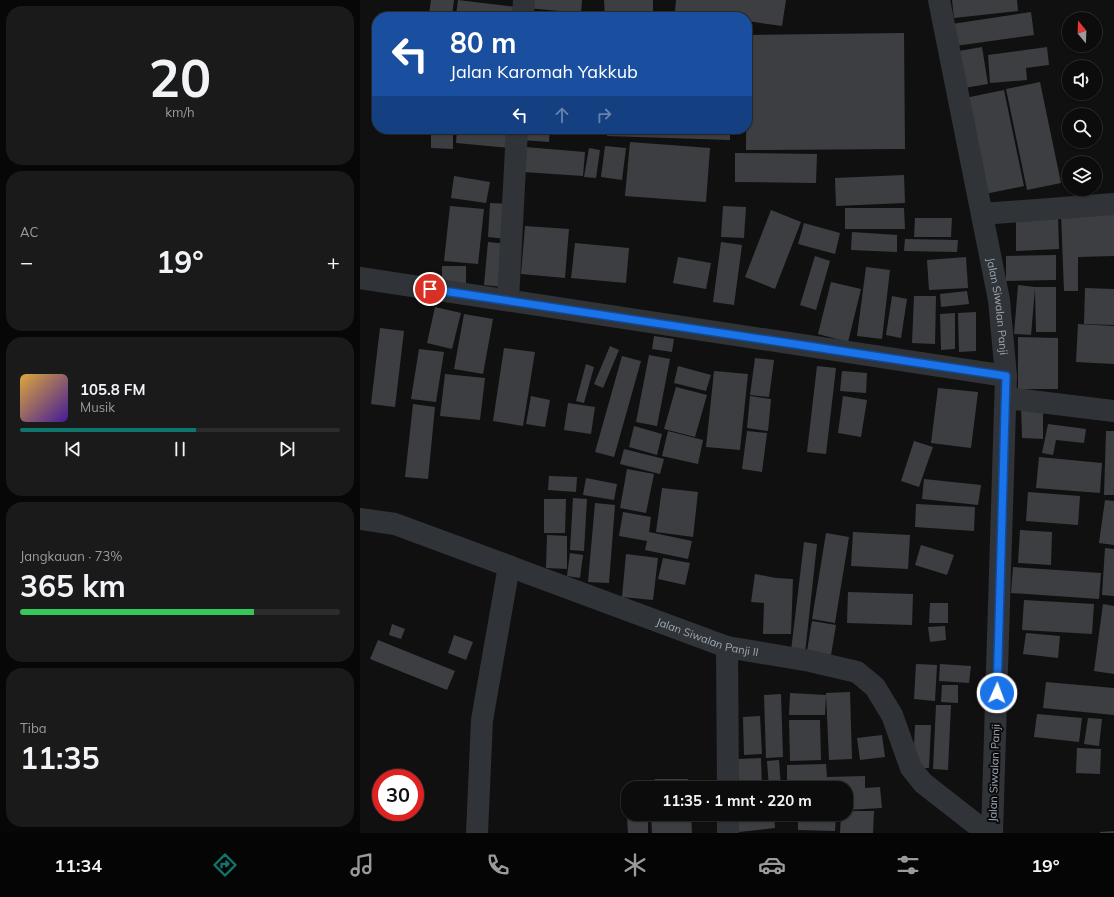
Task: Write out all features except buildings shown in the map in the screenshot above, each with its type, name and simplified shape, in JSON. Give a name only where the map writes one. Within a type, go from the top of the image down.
[{"type":"street","points":[[523,12],[524,0]]},
{"type":"street","name":"Jalan Siwalan Panji","points":[[939,0],[999,300],[1006,376],[992,833]]},
{"type":"street","points":[[508,300],[517,134]]},
{"type":"street","points":[[982,214],[1114,204]]},
{"type":"street","points":[[360,278],[1006,376]]},
{"type":"street","points":[[1006,398],[1114,411]]},
{"type":"street","name":"Jalan Siwalan Panji II","points":[[360,519],[395,524],[727,647],[810,661],[857,672],[875,687],[892,715],[911,768],[917,776],[923,783],[987,833]]},
{"type":"street","points":[[477,833],[482,720],[509,566]]},
{"type":"street","points":[[727,647],[728,781]]},
{"type":"street","points":[[728,821],[728,833]]},
{"type":"route","points":[[430,289],[1006,376],[997,693]]}]
